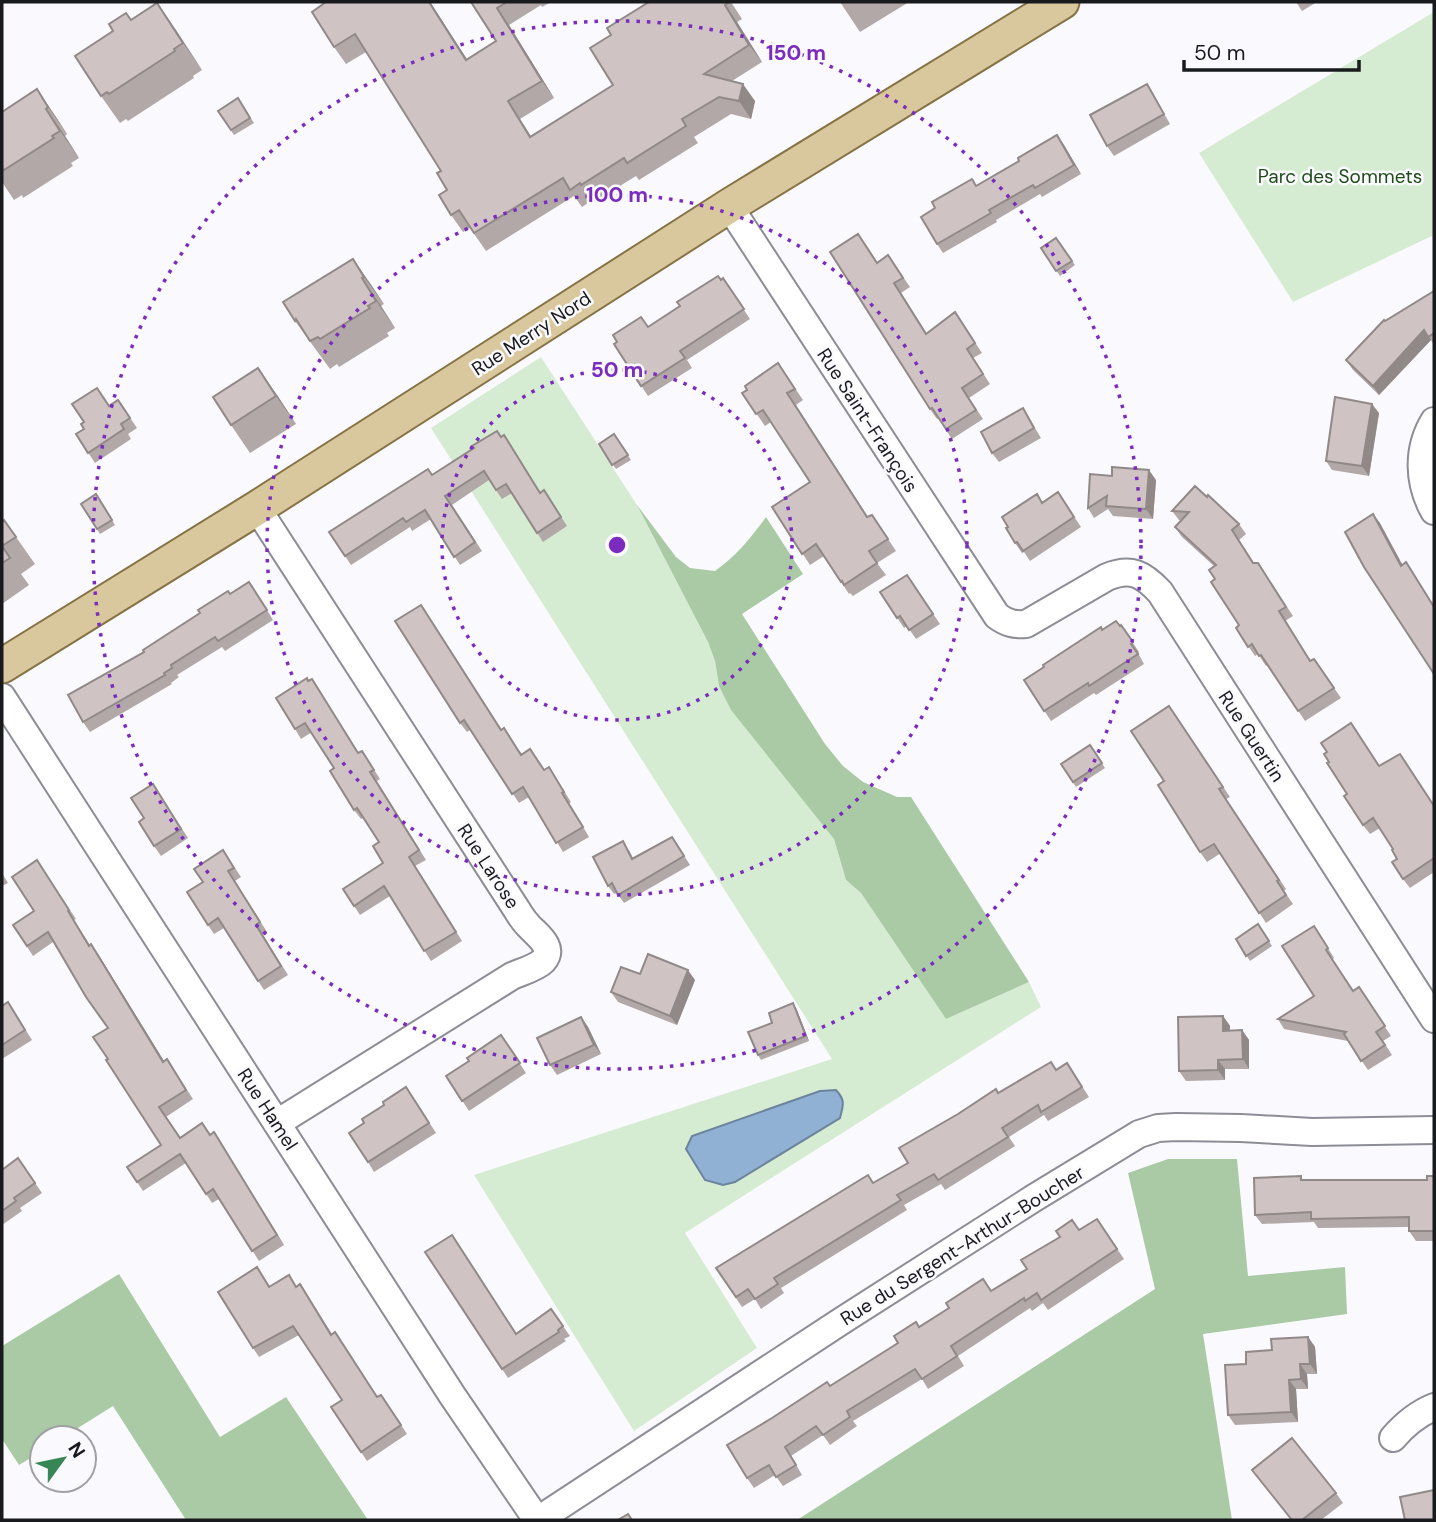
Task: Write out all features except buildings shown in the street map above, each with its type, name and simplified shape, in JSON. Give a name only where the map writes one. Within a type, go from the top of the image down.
[{"type":"main road","name":"Rue Merry Nord","points":[[2,666],[257,508],[729,206],[1062,2]]},
{"type":"street","name":"Rue Saint-François","points":[[729,206],[996,616],[1016,625]]},
{"type":"street","points":[[1434,421],[1425,440],[1422,474],[1434,511]]},
{"type":"street","name":"Rue Larose","points":[[257,508],[509,898],[547,948],[544,960],[537,965],[512,976],[277,1123]]},
{"type":"street","name":"Rue Guertin","points":[[1016,625],[1036,619],[1116,573],[1135,573],[1152,584],[1160,592],[1434,1019]]},
{"type":"street","name":"Rue Hamel","points":[[2,697],[452,1395],[537,1520]]},
{"type":"street","name":"Rue du Sergent-Arthur-Boucher","points":[[537,1520],[843,1320],[1139,1134],[1176,1126],[1312,1132],[1434,1129]]},
{"type":"street","points":[[1393,1438],[1413,1418],[1434,1407]]},
{"type":"green space","name":"Parc des Sommets","points":[[1434,12],[1434,235],[1293,302],[1199,153]]},
{"type":"green space","points":[[541,357],[637,505],[708,642],[715,661],[719,686],[834,839],[846,880],[861,893],[946,1019],[1029,982],[1041,1007],[685,1233],[757,1348],[634,1431],[474,1175],[832,1059],[431,428]]},
{"type":"green space","points":[[637,505],[676,557],[690,568],[715,571],[743,546],[766,517],[803,574],[742,614],[825,744],[843,766],[863,782],[897,797],[911,797],[1029,982],[946,1019],[861,893],[846,880],[834,839],[731,710],[719,686],[715,661],[708,642]]},
{"type":"green space","points":[[1168,1159],[1237,1159],[1248,1276],[1345,1267],[1347,1314],[1203,1334],[1232,1520],[797,1520],[1155,1289],[1128,1173]]},
{"type":"green space","points":[[119,1274],[220,1437],[286,1397],[368,1520],[186,1520],[113,1406],[84,1424],[28,1424],[28,1460],[19,1465],[2,1439],[2,1346]]},
{"type":"water","points":[[836,1090],[843,1106],[840,1118],[735,1182],[723,1185],[705,1180],[686,1149],[692,1136],[820,1091]]}]
